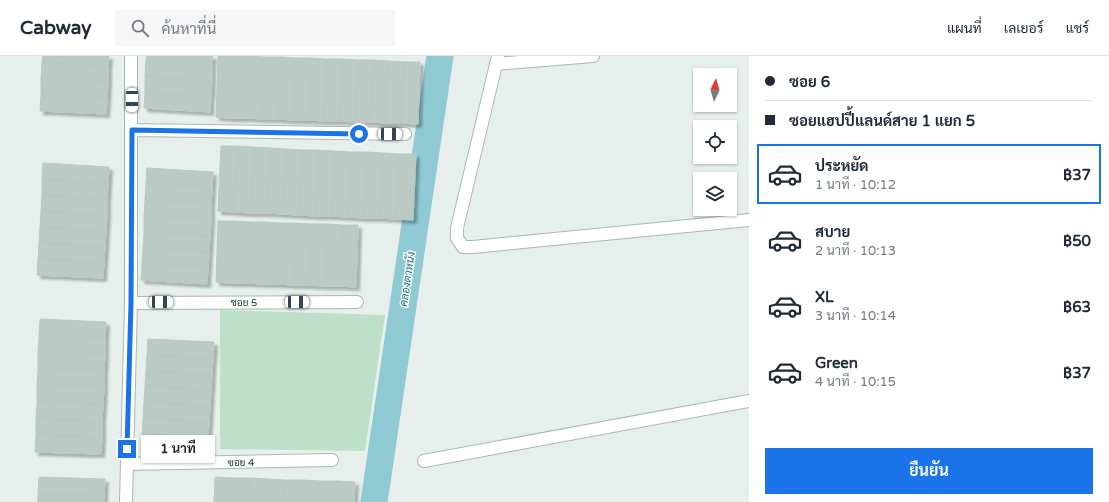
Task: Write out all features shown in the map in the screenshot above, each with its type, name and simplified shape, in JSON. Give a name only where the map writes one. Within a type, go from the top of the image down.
[{"type":"street","points":[[126,502],[131,303],[132,56]]},
{"type":"street","points":[[593,56],[497,60],[457,228],[457,238],[463,247],[480,247],[749,220]]},
{"type":"street","points":[[132,130],[405,134]]},
{"type":"street","name":"ซอย 5","points":[[131,303],[358,302]]},
{"type":"street","points":[[424,462],[749,401]]},
{"type":"street","name":"ซอย 4","points":[[127,464],[332,460]]},
{"type":"green space","points":[[220,310],[385,315],[365,451],[220,449]]},
{"type":"building","points":[[43,56],[109,56],[108,67],[42,63]]},
{"type":"building","points":[[147,56],[213,56],[212,64],[146,60]]},
{"type":"building","points":[[218,56],[233,56],[231,118],[216,117]]},
{"type":"building","points":[[233,56],[248,56],[247,118],[231,118]]},
{"type":"building","points":[[248,56],[264,57],[262,119],[247,118]]},
{"type":"building","points":[[264,57],[280,57],[278,119],[262,119]]},
{"type":"building","points":[[280,57],[295,58],[293,120],[278,119]]},
{"type":"building","points":[[295,58],[311,58],[309,120],[293,120]]},
{"type":"building","points":[[311,58],[326,59],[324,121],[309,120]]},
{"type":"building","points":[[326,59],[342,59],[340,121],[324,121]]},
{"type":"building","points":[[342,59],[357,60],[356,122],[340,121]]},
{"type":"building","points":[[146,60],[212,64],[212,80],[145,76]]},
{"type":"building","points":[[357,60],[373,60],[371,122],[356,122]]},
{"type":"building","points":[[373,60],[388,61],[386,123],[371,122]]},
{"type":"building","points":[[388,61],[404,62],[402,123],[386,123]]},
{"type":"building","points":[[404,62],[420,62],[418,124],[402,123]]},
{"type":"building","points":[[42,63],[108,67],[108,82],[41,79]]},
{"type":"building","points":[[145,76],[212,80],[211,96],[145,92]]},
{"type":"building","points":[[41,79],[108,82],[107,98],[41,95]]},
{"type":"building","points":[[145,92],[211,96],[210,112],[144,108]]},
{"type":"building","points":[[41,95],[107,98],[106,114],[40,111]]},
{"type":"building","points":[[221,146],[238,146],[234,212],[218,211]]},
{"type":"building","points":[[238,146],[254,147],[251,213],[234,212]]},
{"type":"building","points":[[254,147],[270,148],[267,213],[251,213]]},
{"type":"building","points":[[270,148],[286,149],[283,214],[267,213]]},
{"type":"building","points":[[286,149],[302,150],[299,215],[283,214]]},
{"type":"building","points":[[302,150],[318,150],[316,216],[299,215]]},
{"type":"building","points":[[318,150],[334,151],[332,216],[316,216]]},
{"type":"building","points":[[334,151],[351,152],[348,217],[332,216]]},
{"type":"building","points":[[351,152],[367,152],[364,218],[348,217]]},
{"type":"building","points":[[367,152],[383,153],[380,218],[364,218]]},
{"type":"building","points":[[383,153],[399,154],[396,219],[380,218]]},
{"type":"building","points":[[399,154],[416,154],[413,220],[396,219]]},
{"type":"building","points":[[43,163],[109,167],[108,183],[42,179]]},
{"type":"building","points":[[147,168],[213,172],[212,188],[146,184]]},
{"type":"building","points":[[42,179],[108,183],[107,199],[42,195]]},
{"type":"building","points":[[146,184],[212,188],[211,204],[145,200]]},
{"type":"building","points":[[42,195],[107,199],[107,215],[41,211]]},
{"type":"building","points":[[145,200],[211,204],[211,220],[144,216]]},
{"type":"building","points":[[41,211],[107,215],[106,231],[40,227]]},
{"type":"building","points":[[144,216],[211,220],[210,236],[144,232]]},
{"type":"building","points":[[218,221],[234,221],[231,283],[216,282]]},
{"type":"building","points":[[234,221],[249,222],[247,283],[231,283]]},
{"type":"building","points":[[249,222],[264,222],[263,284],[247,283]]},
{"type":"building","points":[[264,222],[280,223],[278,284],[263,284]]},
{"type":"building","points":[[280,223],[296,223],[293,285],[278,284]]},
{"type":"building","points":[[296,223],[311,224],[309,285],[293,285]]},
{"type":"building","points":[[311,224],[327,224],[325,286],[309,285]]},
{"type":"building","points":[[327,224],[342,225],[340,286],[325,286]]},
{"type":"building","points":[[342,225],[358,225],[356,287],[340,286]]},
{"type":"building","points":[[40,227],[106,231],[105,246],[39,243]]},
{"type":"building","points":[[144,232],[210,236],[209,252],[143,248]]},
{"type":"building","points":[[39,243],[105,246],[104,262],[38,259]]},
{"type":"building","points":[[143,248],[209,252],[208,268],[142,264]]},
{"type":"building","points":[[38,259],[104,262],[103,278],[37,275]]},
{"type":"building","points":[[142,264],[208,268],[207,284],[141,280]]},
{"type":"building","points":[[40,319],[106,322],[105,338],[39,336]]},
{"type":"building","points":[[39,336],[105,338],[105,354],[38,352]]},
{"type":"building","points":[[148,339],[214,342],[213,358],[147,355]]},
{"type":"building","points":[[38,352],[105,354],[104,371],[38,369]]},
{"type":"building","points":[[147,355],[213,358],[212,374],[146,371]]},
{"type":"building","points":[[38,369],[104,371],[104,387],[37,385]]},
{"type":"building","points":[[146,371],[212,374],[211,390],[145,386]]},
{"type":"building","points":[[37,385],[104,387],[103,404],[37,402]]},
{"type":"building","points":[[145,386],[211,390],[210,406],[144,402]]},
{"type":"building","points":[[37,402],[103,404],[102,421],[36,419]]},
{"type":"building","points":[[144,402],[210,406],[209,422],[143,418]]},
{"type":"building","points":[[143,418],[209,422],[208,438],[142,434]]},
{"type":"building","points":[[36,419],[102,421],[102,437],[36,435]]},
{"type":"building","points":[[142,434],[208,438],[207,454],[141,450]]},
{"type":"building","points":[[36,435],[102,437],[101,454],[35,452]]},
{"type":"building","points":[[39,477],[105,479],[104,495],[38,493]]},
{"type":"building","points":[[215,477],[233,478],[232,502],[214,502]]},
{"type":"building","points":[[233,478],[250,478],[249,502],[232,502]]},
{"type":"building","points":[[250,478],[267,479],[267,502],[249,502]]},
{"type":"building","points":[[267,479],[285,480],[284,502],[267,502]]},
{"type":"building","points":[[285,480],[302,480],[302,502],[284,502]]},
{"type":"building","points":[[302,480],[320,481],[319,502],[302,502]]},
{"type":"building","points":[[320,481],[337,481],[337,502],[319,502]]},
{"type":"building","points":[[337,481],[355,482],[354,502],[337,502]]},
{"type":"building","points":[[38,493],[104,495],[104,502],[38,502]]},
{"type":"waterway","name":"คลองตาหนัง","points":[[374,502],[440,56]]},
{"type":"route","points":[[127,449],[131,303],[132,130],[359,134]]}]
